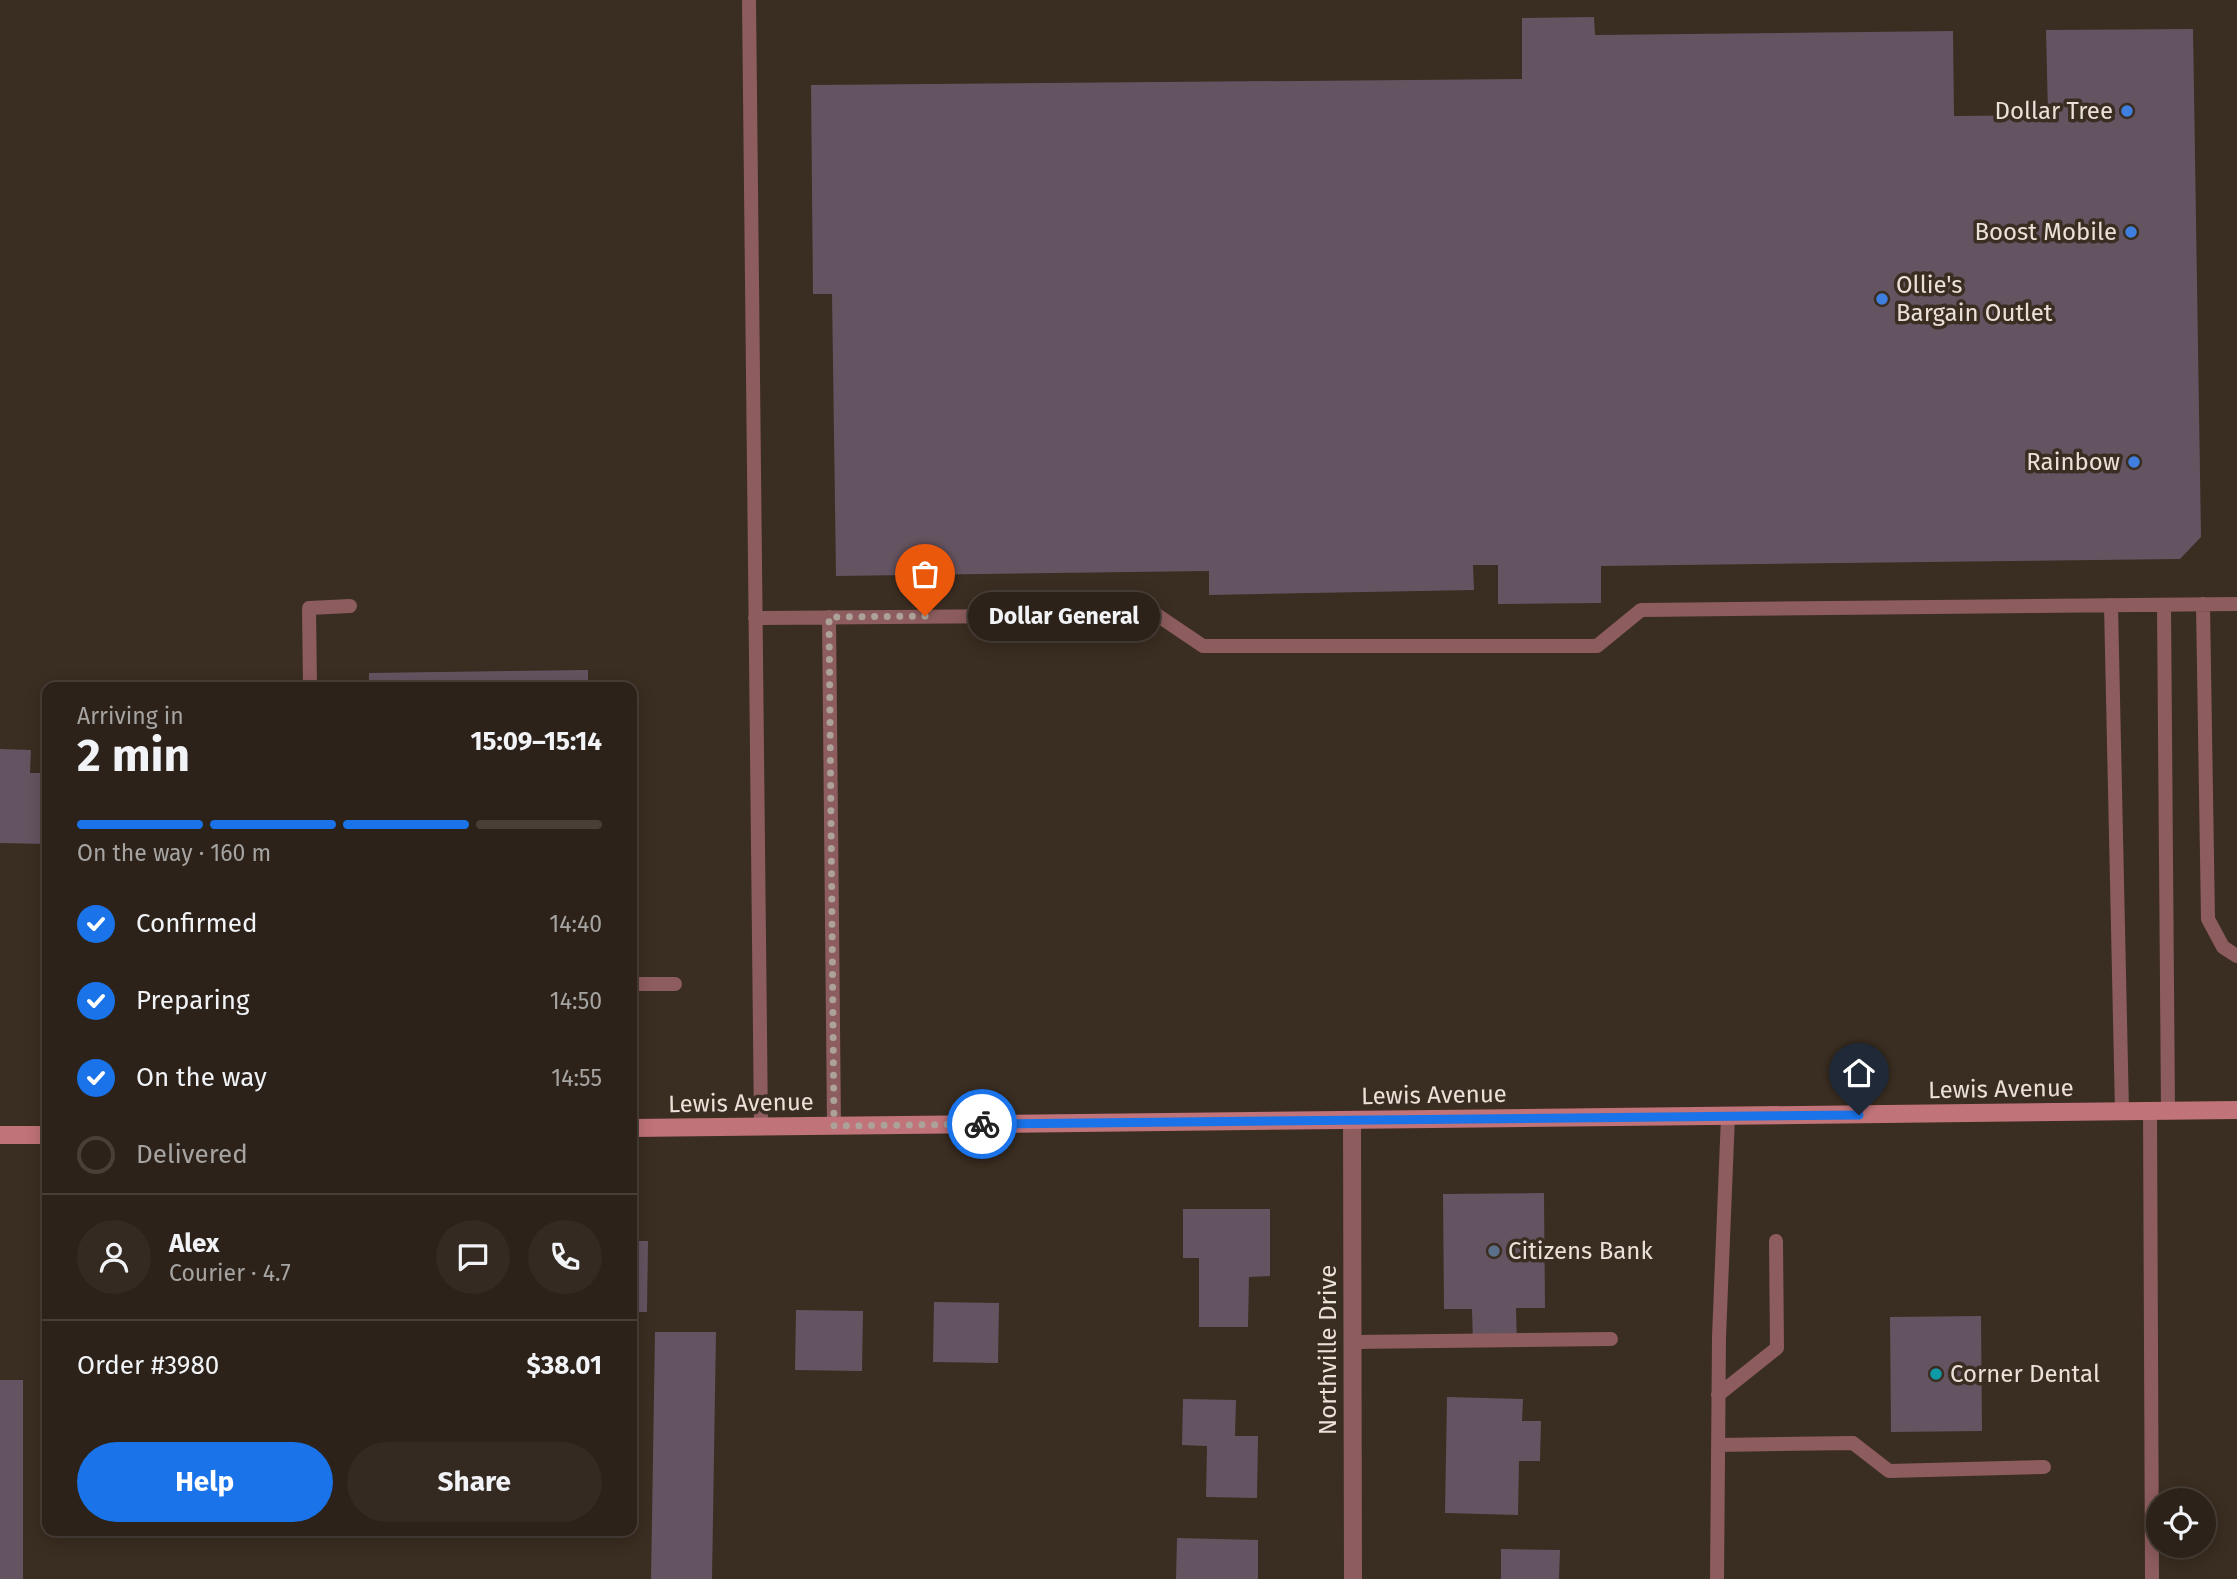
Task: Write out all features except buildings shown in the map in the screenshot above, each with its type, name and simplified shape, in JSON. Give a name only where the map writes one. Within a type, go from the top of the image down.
[{"type":"main road","name":"Lewis Avenue","points":[[637,1128],[2237,1110]]},
{"type":"main road","points":[[0,1135],[42,1135]]},
{"type":"street","name":"Northville Drive","points":[[1352,1120],[1353,1579]]},
{"type":"lane","points":[[748,0],[761,1127]]},
{"type":"lane","points":[[2203,604],[2208,919],[2223,947],[2237,956]]},
{"type":"lane","points":[[755,618],[1157,615],[1203,646],[1597,646],[1641,610],[2237,604]]},
{"type":"lane","points":[[2111,605],[2122,1112]]},
{"type":"lane","points":[[2164,605],[2168,1111]]},
{"type":"lane","points":[[310,682],[309,608],[350,606]]},
{"type":"lane","points":[[829,617],[834,1126]]},
{"type":"lane","points":[[637,984],[675,984]]},
{"type":"lane","points":[[2150,1111],[2152,1579]]},
{"type":"lane","points":[[1717,1579],[1718,1395],[1728,1116]]},
{"type":"lane","points":[[1718,1395],[1777,1348],[1776,1241]]},
{"type":"lane","points":[[1352,1342],[1611,1339]]},
{"type":"lane","points":[[1718,1445],[1853,1443],[1889,1471],[2044,1467]]},
{"type":"way so far","points":[[925,616],[829,617],[834,1126],[982,1124]]},
{"type":"place","name":"Dollar Tree","points":[[2127,111]]},
{"type":"place","name":"Boost Mobile","points":[[2131,232]]},
{"type":"place","name":"Ollie's Bargain Outlet","points":[[1882,299]]},
{"type":"place","name":"Rainbow","points":[[2134,462]]},
{"type":"place","name":"Dollar General","points":[[925,616]]},
{"type":"place","name":"Citizens Bank","points":[[1494,1251]]},
{"type":"place","name":"Corner Dental","points":[[1936,1374]]},
{"type":"route","points":[[982,1124],[1859,1115]]}]
